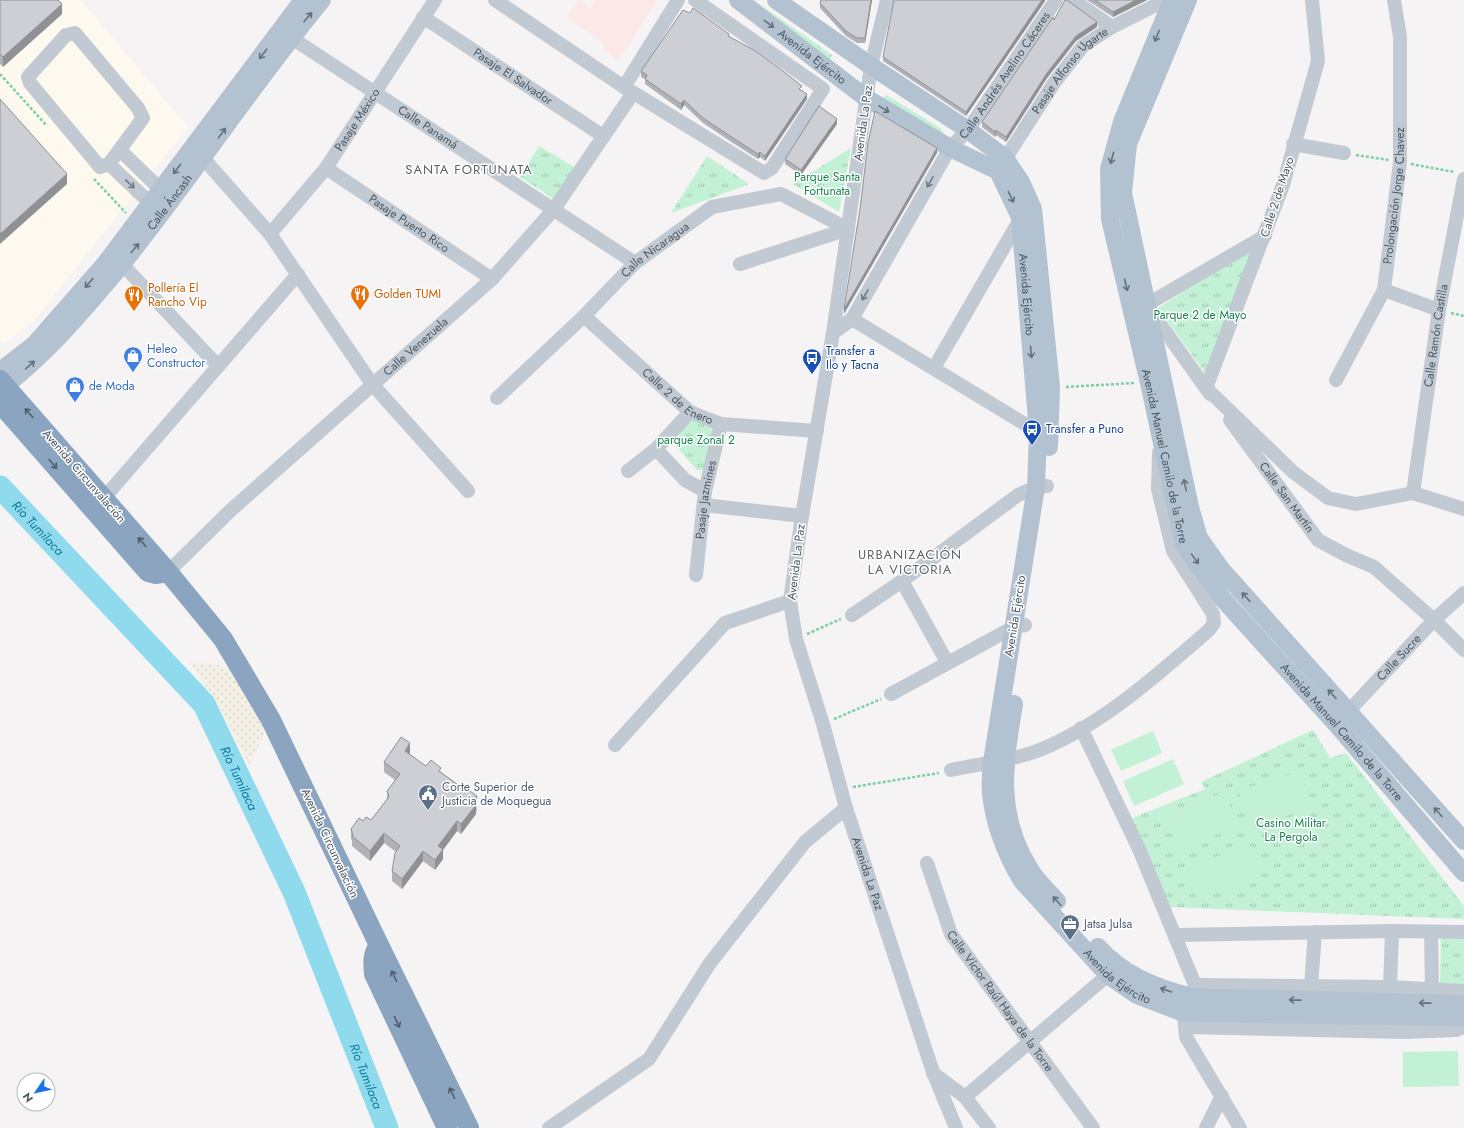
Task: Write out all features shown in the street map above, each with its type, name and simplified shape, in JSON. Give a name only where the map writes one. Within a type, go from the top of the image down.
[{"type":"highway","name":"Avenida Circunvalación","points":[[1,386],[104,498],[223,639],[271,720],[469,1128]]},
{"type":"highway","name":"Avenida Circunvalación","points":[[1,386],[148,572],[155,574],[168,572]]},
{"type":"highway","points":[[379,945],[374,952],[374,974],[447,1128]]},
{"type":"main road","name":"Calle Áncash","points":[[1,386],[44,354],[122,264],[198,153],[286,34],[303,0]]},
{"type":"main road","name":"Calle Áncash","points":[[286,34],[322,0]]},
{"type":"main road","name":"Avenida Ejército","points":[[738,0],[866,98],[950,148],[1002,165]]},
{"type":"main road","name":"Avenida Ejército","points":[[776,0],[871,66],[968,130],[1021,182],[1027,213],[1051,387],[1042,487],[998,761],[1011,828],[1024,859],[1027,876],[1108,975],[1137,995],[1184,1020],[1464,1017]]},
{"type":"main road","name":"Avenida Manuel Camilo de la Torre","points":[[1188,0],[1128,144],[1123,193],[1149,383],[1184,544],[1222,598],[1464,841]]},
{"type":"main road","name":"Avenida Manuel Camilo de la Torre","points":[[1170,4],[1122,122],[1109,169],[1110,219],[1139,307],[1199,538],[1221,569],[1342,718],[1464,873]]},
{"type":"main road","name":"Calle Áncash","points":[[1,386],[105,264],[156,197],[198,153]]},
{"type":"main road","name":"Avenida Ejército","points":[[1027,213],[1042,487]]},
{"type":"main road","name":"Avenida Ejército","points":[[1027,876],[1109,959],[1127,973],[1166,991],[1194,991],[1464,1004]]},
{"type":"street","name":"Pasaje México","points":[[270,234],[326,168],[435,0]]},
{"type":"street","points":[[495,0],[628,90],[764,173],[772,168],[823,90],[695,0]]},
{"type":"street","name":"Calle Venezuela","points":[[168,572],[231,510],[492,279],[554,209],[603,136],[678,0]]},
{"type":"street","name":"Avenida La Paz","points":[[887,0],[871,66],[833,333],[802,516],[790,602],[796,639],[823,724],[846,808],[933,1072],[956,1128]]},
{"type":"street","name":"Calle Andrés Avelino Cáceres","points":[[852,319],[950,148],[968,130],[1056,0]]},
{"type":"street","points":[[1073,0],[1112,27]]},
{"type":"street","name":"Calle 2 de Mayo","points":[[1206,388],[1265,236],[1283,185],[1318,61],[1312,0]]},
{"type":"street","name":"Prolongación Jorge Chavez","points":[[1336,380],[1384,290],[1400,162],[1400,37],[1394,0]]},
{"type":"street","name":"Pasaje Alfonso Ugarte","points":[[1002,165],[1054,83],[1083,46],[1112,27],[1158,4],[1170,4]]},
{"type":"street","name":"Pasaje El Salvador","points":[[424,18],[603,136]]},
{"type":"street","points":[[75,33],[138,108],[143,118],[110,164],[100,167],[97,165],[30,83],[29,75],[66,35],[75,33]]},
{"type":"street","name":"Calle Panamá","points":[[286,34],[635,263]]},
{"type":"street","points":[[1294,144],[1344,153]]},
{"type":"street","points":[[120,150],[156,197]]},
{"type":"street","points":[[198,153],[270,234],[372,384],[468,491]]},
{"type":"street","points":[[110,164],[156,197]]},
{"type":"street","name":"Pasaje Puerto Rico","points":[[326,168],[492,279]]},
{"type":"street","name":"Calle Ramón Castilla","points":[[1413,493],[1460,175]]},
{"type":"street","name":"Calle Nicaragua","points":[[496,398],[584,316],[635,263],[712,207],[781,194],[848,229]]},
{"type":"street","points":[[934,368],[1027,213]]},
{"type":"street","points":[[740,264],[848,229]]},
{"type":"street","points":[[1139,307],[1265,236]]},
{"type":"street","points":[[122,264],[218,366]]},
{"type":"street","points":[[104,498],[298,274]]},
{"type":"street","points":[[1384,290],[1439,310]]},
{"type":"street","name":"Calle San Martín","points":[[1139,307],[1206,388],[1318,540],[1346,555],[1374,567],[1434,620],[1464,650]]},
{"type":"street","name":"Calle 2 de Enero","points":[[584,316],[690,412],[721,424],[816,431]]},
{"type":"street","points":[[833,333],[852,319],[1038,432]]},
{"type":"street","points":[[1206,388],[1293,472],[1328,498],[1356,504],[1413,493],[1464,509]]},
{"type":"street","points":[[628,471],[656,449],[690,412]]},
{"type":"street","name":"Pasaje Jazmines","points":[[696,575],[704,498],[721,424]]},
{"type":"street","points":[[951,770],[998,761],[1037,751],[1081,728],[1136,692],[1209,630],[1214,623],[1213,614],[1173,551],[1158,489],[1159,434]]},
{"type":"street","points":[[656,449],[704,498],[802,516]]},
{"type":"street","points":[[852,615],[902,581],[1018,495],[1042,487]]},
{"type":"street","points":[[902,581],[947,662]]},
{"type":"street","name":"Calle Sucre","points":[[1342,718],[1434,620],[1464,593]]},
{"type":"street","points":[[615,745],[726,623],[790,602]]},
{"type":"street","points":[[891,694],[947,662],[1020,626]]},
{"type":"street","points":[[1081,728],[1139,849],[1176,936],[1194,991],[1184,1020],[1186,1036],[1240,1128]]},
{"type":"street","points":[[549,1128],[649,1059],[714,957],[805,842],[846,808]]},
{"type":"street","name":"Calle Víctor Raúl Haya de la Torre","points":[[927,863],[951,934],[1093,1128]]},
{"type":"street","points":[[1390,987],[1392,931]]},
{"type":"street","points":[[1176,936],[1315,932],[1464,932]]},
{"type":"street","points":[[1311,986],[1315,932]]},
{"type":"street","points":[[1432,932],[1432,989]]},
{"type":"street","points":[[965,1097],[1108,975]]},
{"type":"street","points":[[1194,991],[1311,986],[1390,987],[1464,991]]},
{"type":"street","points":[[1184,1020],[1405,1032],[1456,1030],[1464,1027]]},
{"type":"street","points":[[933,1072],[965,1097],[989,1128]]},
{"type":"street","points":[[1206,1128],[1222,1096]]},
{"type":"path","points":[[1344,153],[1400,162],[1460,175]]},
{"type":"path","points":[[1051,387],[1149,383]]},
{"type":"path","points":[[796,639],[852,615]]},
{"type":"path","points":[[823,724],[891,694]]},
{"type":"path","points":[[840,788],[868,785],[951,770]]},
{"type":"shaded area","points":[[0,0],[81,0],[188,127],[33,322],[4,343],[0,341]]},
{"type":"shaded area","points":[[579,0],[590,8],[595,0],[657,0],[618,61],[602,48],[605,44],[567,18]]},
{"type":"green space","points":[[743,0],[754,0],[832,55],[828,62]]},
{"type":"green space","points":[[886,95],[940,128],[944,133],[942,134],[883,98]]},
{"type":"green space","points":[[539,146],[576,168],[554,199],[520,177]]},
{"type":"green space","name":"Parque Santa Fortunata","points":[[851,148],[839,212],[793,184]]},
{"type":"green space","points":[[707,156],[749,184],[671,213]]},
{"type":"green space","name":"Parque 2 de Mayo","points":[[1260,243],[1208,377],[1158,308]]},
{"type":"green space","name":"parque Zonal 2","points":[[694,415],[714,423],[711,469],[697,470],[676,446],[681,428]]},
{"type":"green space","name":"Casino Militar La Pergola","points":[[1313,730],[1330,758],[1346,753],[1464,906],[1464,919],[1170,907],[1132,818],[1205,789],[1201,782]]},
{"type":"green space","points":[[1153,731],[1162,753],[1121,771],[1111,750]]},
{"type":"green space","points":[[1173,759],[1184,784],[1134,806],[1123,781]]},
{"type":"green space","points":[[1299,771],[1312,807],[1251,828],[1238,791]]},
{"type":"green space","points":[[1225,792],[1238,827],[1178,849],[1165,813]]},
{"type":"green space","points":[[1252,846],[1261,880],[1196,897],[1187,865]]},
{"type":"green space","points":[[1441,933],[1464,935],[1464,985],[1440,984]]},
{"type":"green space","points":[[1458,1051],[1459,1086],[1403,1087],[1403,1052]]},
{"type":"sand","points":[[190,662],[218,665],[246,676],[271,720],[249,765],[223,713]]},
{"type":"building","points":[[0,0],[58,0],[62,4],[3,57],[0,54]]},
{"type":"building","points":[[821,0],[871,0],[865,38],[857,38],[846,31],[820,3]]},
{"type":"building","points":[[894,0],[1042,0],[966,112],[883,57]]},
{"type":"building","points":[[1065,0],[1097,22],[1076,36],[1047,73],[1006,137],[996,130],[995,132],[982,122],[1053,17],[1054,20]]},
{"type":"building","points":[[1095,0],[1136,0],[1113,12]]},
{"type":"building","points":[[693,8],[729,34],[728,36],[754,50],[779,68],[802,86],[799,89],[807,94],[765,156],[760,152],[758,154],[703,118],[684,100],[681,104],[645,79],[647,75],[641,71],[683,10],[690,13]]},
{"type":"building","points":[[0,99],[67,174],[0,234]]},
{"type":"building","points":[[819,106],[837,119],[801,170],[785,159]]},
{"type":"building","points":[[875,111],[937,148],[844,309],[860,209],[868,143]]},
{"type":"building","points":[[401,737],[410,743],[405,751],[426,766],[431,760],[441,768],[439,771],[465,790],[467,789],[477,796],[473,802],[476,805],[461,824],[457,821],[438,846],[443,849],[435,860],[423,851],[402,879],[392,871],[395,853],[400,846],[384,833],[370,851],[352,836],[351,829],[359,818],[363,821],[366,817],[371,820],[389,797],[387,791],[400,774],[384,762]]},
{"type":"waterway","name":"Río Tumilaca","points":[[0,487],[204,704],[294,892],[387,1128]]},
{"type":"place","name":"Golden TUMI","points":[[360,311]]},
{"type":"place","name":"Pollería El Rancho Vip","points":[[134,312]]},
{"type":"place","name":"Heleo Constructor","points":[[133,373]]},
{"type":"place","name":"Transfer a Ilo y Tacna","points":[[812,375]]},
{"type":"place","name":"de Moda","points":[[75,403]]},
{"type":"place","name":"Transfer a Puno","points":[[1032,446]]},
{"type":"place","name":"Corte Superior de Justicia de Moquegua","points":[[428,811]]},
{"type":"place","name":"Jatsa Julsa","points":[[1070,941]]},
{"type":"district","name":"SANTA FORTUNATA","points":[[469,169]]},
{"type":"district","name":"URBANIZACIÓN LA VICTORIA","points":[[910,562]]}]
